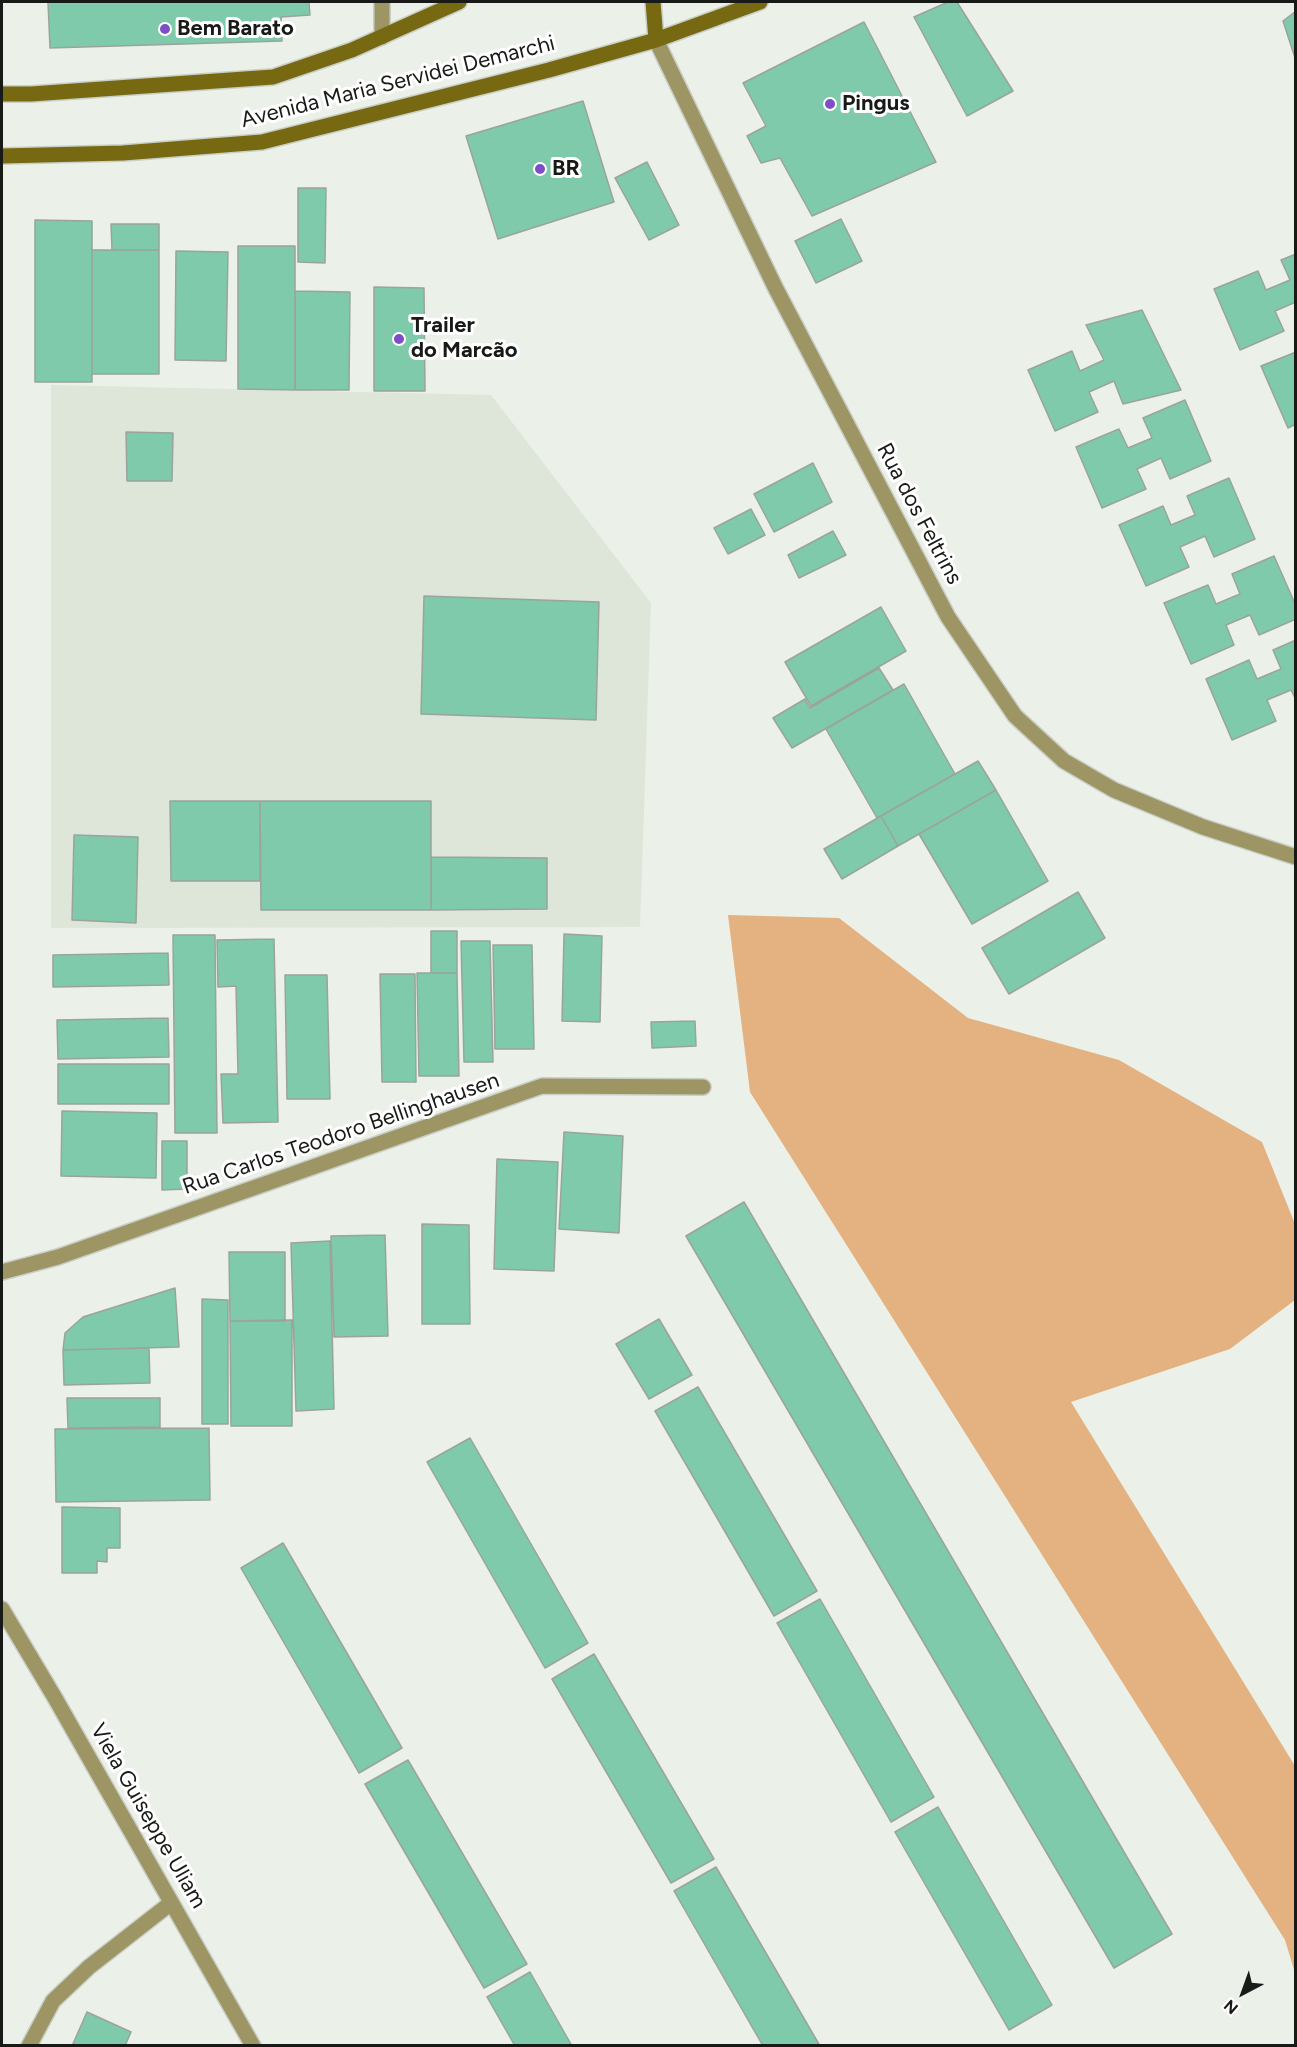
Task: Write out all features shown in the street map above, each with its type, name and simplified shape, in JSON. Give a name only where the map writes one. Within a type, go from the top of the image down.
[{"type":"main road","name":"Avenida Maria Servidei Demarchi","points":[[2,94],[31,94],[273,77],[352,50],[459,2]]},
{"type":"main road","points":[[653,2],[656,40]]},
{"type":"main road","name":"Avenida Maria Servidei Demarchi","points":[[2,156],[123,153],[262,142],[526,76],[656,40],[760,2]]},
{"type":"street","points":[[382,2],[382,37]]},
{"type":"street","name":"Rua dos Feltrins","points":[[656,40],[775,287],[942,606],[1015,716],[1064,761],[1114,790],[1203,827],[1296,856]]},
{"type":"street","name":"Rua Carlos Teodoro Bellinghausen","points":[[2,1272],[58,1257],[542,1086],[703,1087]]},
{"type":"street","name":"Viela Guiseppe Uliam","points":[[2,1609],[253,2046]]},
{"type":"street","points":[[29,2046],[52,2001],[96,1961],[171,1903]]},
{"type":"shaded area","points":[[51,385],[491,395],[651,603],[640,927],[51,928]]},
{"type":"shaded area","points":[[728,915],[839,918],[968,1018],[1119,1060],[1262,1142],[1295,1224],[1295,1300],[1230,1349],[1071,1402],[1295,1766],[1295,1973],[1285,1940],[750,1092]]},
{"type":"building","name":"Bem Barato","points":[[48,2],[309,2],[310,15],[281,17],[282,41],[50,48]]},
{"type":"building","points":[[948,2],[957,2],[1013,91],[967,116],[914,17]]},
{"type":"building","points":[[1296,11],[1296,61],[1283,21]]},
{"type":"building","name":"Pingus","points":[[864,22],[936,162],[812,216],[780,158],[761,163],[747,136],[766,126],[743,83]]},
{"type":"building","name":"BR","points":[[583,101],[614,202],[498,239],[466,136]]},
{"type":"building","points":[[647,162],[679,225],[649,240],[615,178]]},
{"type":"building","points":[[298,188],[326,188],[325,263],[298,262]]},
{"type":"building","points":[[841,219],[862,261],[816,283],[795,241]]},
{"type":"building","points":[[35,220],[92,221],[92,382],[35,382]]},
{"type":"building","points":[[111,224],[159,224],[159,250],[112,250]]},
{"type":"building","points":[[238,246],[295,246],[295,390],[238,389]]},
{"type":"building","points":[[92,250],[159,250],[159,374],[92,374]]},
{"type":"building","points":[[176,251],[228,252],[226,361],[175,360]]},
{"type":"building","points":[[1296,254],[1296,302],[1275,311],[1284,331],[1240,350],[1214,289],[1258,271],[1266,290],[1290,280],[1281,260]]},
{"type":"building","name":"Trailer do Marcão","points":[[374,287],[424,288],[425,391],[374,391]]},
{"type":"building","points":[[295,291],[350,292],[349,390],[295,390]]},
{"type":"building","points":[[1142,310],[1181,390],[1123,404],[1114,381],[1089,392],[1098,412],[1055,431],[1028,370],[1072,351],[1080,371],[1104,360],[1086,325]]},
{"type":"building","points":[[1296,352],[1296,424],[1288,428],[1261,366]]},
{"type":"building","points":[[1185,400],[1211,461],[1170,479],[1161,458],[1137,469],[1146,489],[1102,508],[1076,447],[1119,429],[1128,448],[1152,438],[1143,418]]},
{"type":"building","points":[[126,432],[173,433],[172,481],[127,481]]},
{"type":"building","points":[[813,463],[832,502],[774,532],[754,494]]},
{"type":"building","points":[[1229,478],[1255,539],[1214,557],[1205,536],[1180,547],[1189,567],[1146,586],[1119,525],[1163,506],[1171,525],[1195,515],[1187,496]]},
{"type":"building","points":[[751,509],[765,535],[728,554],[714,528]]},
{"type":"building","points":[[833,531],[846,555],[799,578],[788,555]]},
{"type":"building","points":[[1274,556],[1296,606],[1296,619],[1259,635],[1250,615],[1226,625],[1234,645],[1191,664],[1164,603],[1208,585],[1216,604],[1240,594],[1232,574]]},
{"type":"building","points":[[424,596],[599,602],[596,720],[421,714]]},
{"type":"building","points":[[881,607],[906,651],[811,706],[785,662]]},
{"type":"building","points":[[1296,640],[1296,700],[1291,690],[1267,700],[1276,721],[1232,740],[1206,679],[1249,660],[1257,679],[1281,669],[1273,650]]},
{"type":"building","points":[[879,668],[893,690],[792,748],[773,718],[805,699],[810,708]]},
{"type":"building","points":[[904,684],[955,774],[877,818],[826,729]]},
{"type":"building","points":[[978,761],[996,790],[898,846],[881,816]]},
{"type":"building","points":[[996,790],[1048,881],[972,924],[919,834]]},
{"type":"building","points":[[170,801],[260,801],[260,881],[171,881]]},
{"type":"building","points":[[260,801],[431,801],[431,910],[261,910]]},
{"type":"building","points":[[881,816],[898,846],[842,879],[824,849]]},
{"type":"building","points":[[74,835],[138,837],[136,923],[72,920]]},
{"type":"building","points":[[431,857],[547,858],[547,909],[431,910]]},
{"type":"building","points":[[1078,892],[1105,938],[1009,994],[982,948]]},
{"type":"building","points":[[431,931],[457,931],[457,973],[431,973]]},
{"type":"building","points":[[564,934],[602,936],[600,1022],[562,1021]]},
{"type":"building","points":[[173,935],[215,935],[217,1133],[175,1133]]},
{"type":"building","points":[[274,939],[278,1122],[223,1123],[221,1074],[238,1074],[236,986],[218,987],[217,940]]},
{"type":"building","points":[[461,941],[490,941],[493,1062],[464,1062]]},
{"type":"building","points":[[493,945],[532,945],[534,1049],[495,1049]]},
{"type":"building","points":[[168,953],[169,985],[53,987],[53,955]]},
{"type":"building","points":[[417,973],[457,973],[459,1076],[419,1076]]},
{"type":"building","points":[[380,974],[415,974],[416,1082],[382,1082]]},
{"type":"building","points":[[285,975],[327,975],[330,1099],[287,1099]]},
{"type":"building","points":[[168,1018],[169,1057],[58,1059],[57,1020]]},
{"type":"building","points":[[695,1021],[696,1046],[652,1048],[651,1022]]},
{"type":"building","points":[[58,1064],[169,1064],[169,1104],[58,1104]]},
{"type":"building","points":[[62,1111],[157,1113],[156,1178],[61,1176]]},
{"type":"building","points":[[564,1132],[623,1136],[619,1233],[559,1229]]},
{"type":"building","points":[[162,1141],[187,1141],[187,1189],[162,1190]]},
{"type":"building","points":[[497,1159],[558,1162],[554,1271],[494,1269]]},
{"type":"building","points":[[744,1202],[1172,1934],[1114,1968],[686,1236]]},
{"type":"building","points":[[422,1224],[469,1225],[470,1324],[422,1324]]},
{"type":"building","points":[[385,1235],[388,1336],[334,1337],[331,1236]]},
{"type":"building","points":[[330,1241],[334,1409],[296,1411],[291,1243]]},
{"type":"building","points":[[229,1252],[285,1252],[285,1321],[230,1321]]},
{"type":"building","points":[[175,1288],[179,1347],[63,1350],[65,1333],[83,1317]]},
{"type":"building","points":[[202,1299],[228,1300],[228,1424],[202,1424]]},
{"type":"building","points":[[659,1319],[692,1375],[649,1399],[616,1344]]},
{"type":"building","points":[[292,1320],[292,1426],[231,1426],[230,1321]]},
{"type":"building","points":[[149,1348],[150,1383],[64,1385],[63,1350]]},
{"type":"building","points":[[698,1387],[817,1591],[774,1616],[655,1411]]},
{"type":"building","points":[[67,1398],[160,1398],[160,1427],[68,1428]]},
{"type":"building","points":[[209,1428],[210,1500],[56,1502],[55,1429]]},
{"type":"building","points":[[470,1438],[588,1643],[545,1668],[427,1462]]},
{"type":"building","points":[[62,1507],[120,1508],[120,1548],[107,1548],[107,1562],[97,1561],[97,1573],[62,1573]]},
{"type":"building","points":[[283,1543],[402,1748],[359,1773],[241,1568]]},
{"type":"building","points":[[820,1599],[934,1797],[891,1822],[777,1623]]},
{"type":"building","points":[[594,1654],[714,1859],[671,1883],[552,1679]]},
{"type":"building","points":[[408,1760],[527,1964],[484,1988],[365,1784]]},
{"type":"building","points":[[938,1807],[1052,2005],[1009,2030],[895,1832]]},
{"type":"building","points":[[716,1867],[820,2046],[763,2046],[674,1891]]},
{"type":"building","points":[[530,1972],[572,2046],[515,2046],[487,1997]]},
{"type":"building","points":[[87,2012],[131,2032],[125,2046],[72,2046]]},
{"type":"place","name":"Bem Barato","points":[[165,29]]},
{"type":"place","name":"Pingus","points":[[830,104]]},
{"type":"place","name":"BR","points":[[540,169]]},
{"type":"place","name":"Trailer do Marcão","points":[[399,339]]}]
